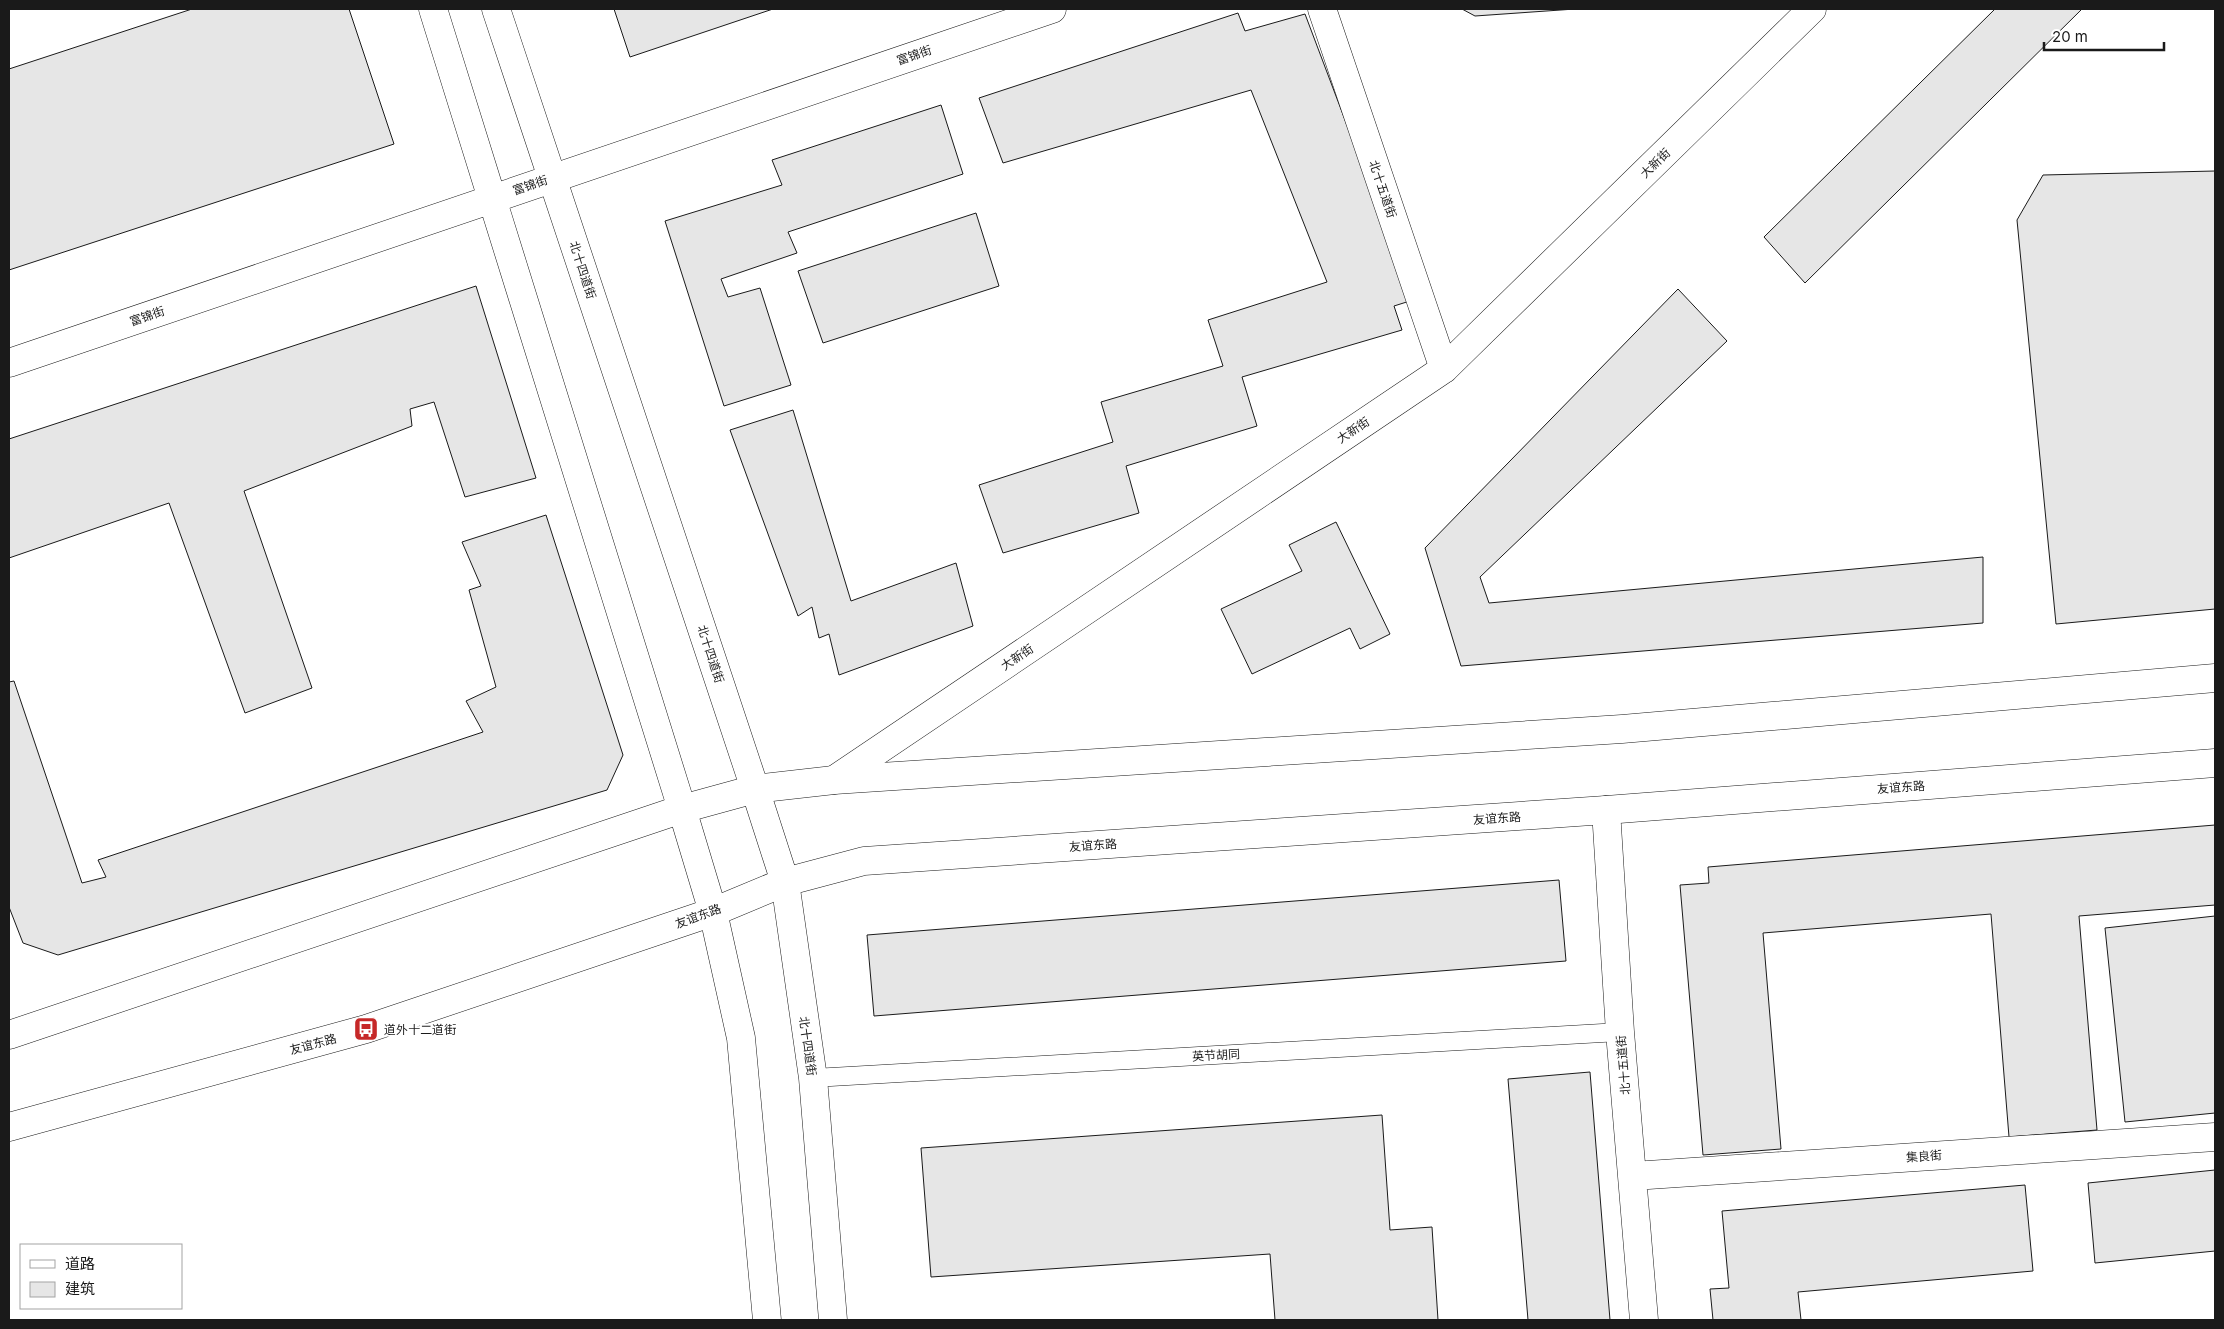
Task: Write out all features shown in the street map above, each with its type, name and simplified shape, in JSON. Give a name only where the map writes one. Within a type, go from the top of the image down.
[{"type":"main road","points":[[433,9],[713,912],[741,1038],[767,1320]]},
{"type":"main road","name":"北十四道街","points":[[496,9],[756,788],[785,882],[813,1078],[833,1320]]},
{"type":"main road","name":"富锦街","points":[[9,363],[1052,9]]},
{"type":"main road","name":"北十五道街","points":[[1322,9],[1444,369]]},
{"type":"main road","name":"大新街","points":[[834,780],[1444,369],[1812,9]]},
{"type":"main road","points":[[9,1035],[682,809],[756,788],[834,780],[1622,729],[2215,678]]},
{"type":"main road","name":"友谊东路","points":[[9,1127],[366,1029],[713,912],[785,882],[864,861],[1606,810],[2215,762]]},
{"type":"main road","name":"北十五道街","points":[[1606,810],[1620,1032],[1644,1320]]},
{"type":"main road","name":"集良街","points":[[1633,1176],[2215,1136]]},
{"type":"lane","name":"英节胡同","points":[[813,1078],[1620,1032]]},
{"type":"building","points":[[192,9],[349,9],[394,144],[9,270],[9,69]]},
{"type":"building","points":[[614,9],[773,9],[630,57]]},
{"type":"building","points":[[1462,9],[1575,9],[1475,16]]},
{"type":"building","points":[[1995,9],[2082,9],[1805,283],[1764,237]]},
{"type":"building","points":[[1238,13],[1245,31],[1305,14],[1413,300],[1394,306],[1402,330],[1242,377],[1257,426],[1126,466],[1139,513],[1003,553],[979,485],[1113,442],[1101,402],[1223,366],[1208,320],[1327,282],[1251,90],[1003,163],[979,98]]},
{"type":"building","points":[[941,105],[963,174],[788,232],[797,253],[721,279],[728,297],[760,288],[791,385],[724,406],[665,221],[782,185],[772,160]]},
{"type":"building","points":[[2215,171],[2215,609],[2056,624],[2017,220],[2043,175]]},
{"type":"building","points":[[976,213],[999,286],[823,343],[798,271]]},
{"type":"building","points":[[476,286],[536,478],[465,497],[434,402],[410,409],[412,426],[244,491],[312,688],[245,713],[169,503],[9,558],[9,439]]},
{"type":"building","points":[[1678,289],[1727,341],[1480,577],[1489,603],[1983,557],[1983,623],[1461,666],[1425,548]]},
{"type":"building","points":[[793,410],[851,601],[956,563],[973,626],[839,675],[829,634],[819,638],[812,607],[798,616],[730,430]]},
{"type":"building","points":[[546,515],[623,755],[607,790],[58,955],[23,943],[9,907],[9,682],[14,681],[82,883],[106,877],[98,860],[483,732],[466,701],[496,687],[469,590],[481,586],[462,542]]},
{"type":"building","points":[[1336,522],[1390,634],[1360,649],[1350,628],[1252,674],[1221,609],[1302,571],[1289,545]]},
{"type":"building","points":[[2215,825],[2215,905],[2079,916],[2097,1130],[2009,1137],[1991,914],[1763,933],[1781,1149],[1703,1155],[1680,885],[1709,883],[1708,867]]},
{"type":"building","points":[[1559,880],[1566,961],[874,1016],[867,935]]},
{"type":"building","points":[[2215,916],[2215,1113],[2125,1122],[2105,928]]},
{"type":"building","points":[[1590,1072],[1610,1320],[1528,1320],[1508,1079]]},
{"type":"building","points":[[1382,1115],[1390,1230],[1432,1227],[1438,1320],[1275,1320],[1270,1254],[931,1277],[921,1148]]},
{"type":"building","points":[[2215,1170],[2215,1251],[2095,1263],[2088,1183]]},
{"type":"building","points":[[2025,1185],[2033,1271],[1798,1292],[1801,1320],[1713,1320],[1710,1289],[1729,1288],[1722,1211]]},
{"type":"place","name":"道外十二道街","points":[[366,1029]]}]
